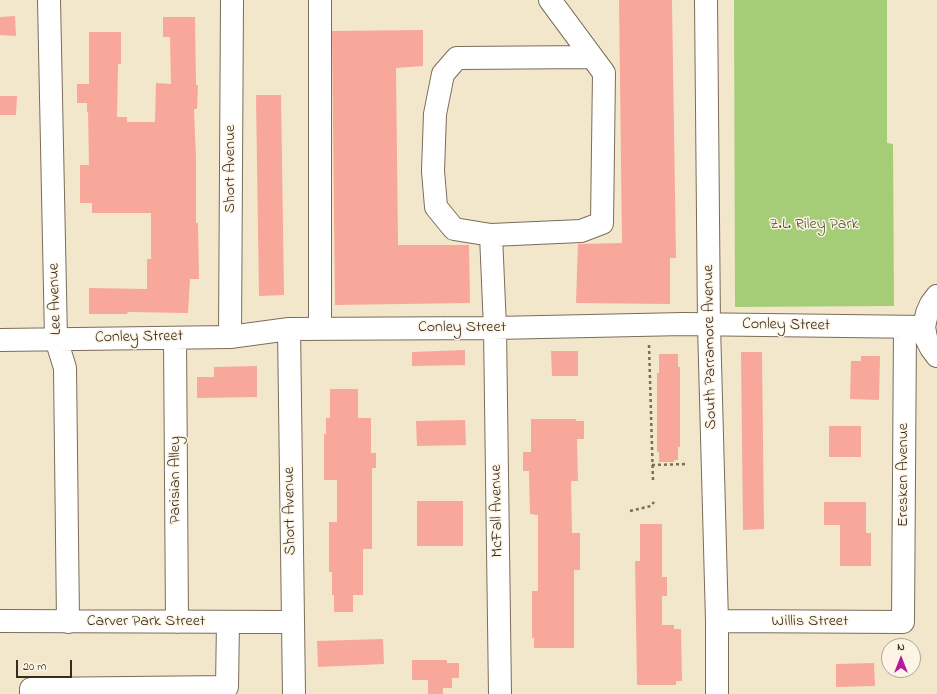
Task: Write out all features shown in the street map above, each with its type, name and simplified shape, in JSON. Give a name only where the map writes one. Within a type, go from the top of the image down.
[{"type":"street","name":"Lee Avenue","points":[[49,0],[56,339],[65,368],[68,622]]},
{"type":"street","name":"Short Avenue","points":[[230,337],[232,0]]},
{"type":"street","points":[[320,0],[320,329]]},
{"type":"street","points":[[550,0],[604,73],[602,222],[581,231],[491,235],[454,229],[436,207],[433,171],[435,114],[443,74],[457,58],[592,57]]},
{"type":"street","name":"South Parramore Avenue","points":[[706,0],[709,325],[717,621],[717,694]]},
{"type":"street","name":"McFall Avenue","points":[[491,235],[495,328],[500,694]]},
{"type":"street","name":"Eresken Avenue","points":[[903,622],[915,327],[927,313],[937,295]]},
{"type":"street","name":"Conley Street","points":[[0,340],[230,337],[289,329],[709,325],[915,327]]},
{"type":"street","points":[[915,327],[926,338],[937,356]]},
{"type":"street","name":"Short Avenue","points":[[289,329],[294,694]]},
{"type":"street","name":"Parisian Alley","points":[[175,338],[177,622]]},
{"type":"street","name":"Carver Park Street","points":[[0,621],[293,622]]},
{"type":"street","name":"Willis Street","points":[[717,621],[903,622]]},
{"type":"street","points":[[31,694],[31,689],[227,687],[228,622]]},
{"type":"path","points":[[649,340],[653,481]]},
{"type":"path","points":[[652,465],[687,464]]},
{"type":"path","points":[[630,512],[650,506],[654,502]]},
{"type":"green space","name":"Z.L. Riley Park","points":[[734,0],[887,0],[887,143],[893,144],[894,306],[735,307]]},
{"type":"building","points":[[619,0],[672,0],[676,258],[670,258],[670,304],[576,303],[578,244],[622,243]]},
{"type":"building","points":[[15,16],[16,36],[0,35],[0,17]]},
{"type":"building","points":[[163,17],[195,17],[196,85],[198,85],[197,109],[194,109],[196,223],[198,223],[199,279],[190,279],[188,313],[128,312],[127,314],[89,314],[89,288],[147,289],[147,259],[151,259],[151,213],[92,213],[92,203],[80,203],[80,165],[89,165],[88,112],[87,103],[77,103],[77,84],[89,84],[89,32],[121,32],[121,64],[118,64],[117,117],[127,117],[127,122],[155,122],[156,83],[171,84],[170,37],[163,37]]},
{"type":"building","points":[[423,30],[423,66],[396,68],[398,245],[469,245],[470,303],[335,305],[332,31]]},
{"type":"building","points":[[256,95],[281,95],[284,295],[259,296]]},
{"type":"building","points":[[0,96],[17,96],[16,115],[0,115]]},
{"type":"building","points":[[465,350],[465,365],[412,366],[412,352]]},
{"type":"building","points":[[551,351],[578,351],[578,376],[552,376]]},
{"type":"building","points":[[741,352],[762,352],[764,529],[743,530]]},
{"type":"building","points":[[659,354],[678,354],[678,367],[680,367],[680,447],[678,447],[678,460],[674,460],[674,462],[659,462],[659,452],[657,452],[657,373],[659,373]]},
{"type":"building","points":[[861,356],[880,356],[879,400],[850,399],[851,361],[861,361]]},
{"type":"building","points":[[257,366],[257,397],[197,398],[197,377],[214,377],[214,367]]},
{"type":"building","points":[[330,389],[358,389],[358,418],[371,418],[371,453],[376,453],[376,468],[372,468],[372,549],[363,549],[363,595],[353,595],[353,612],[334,612],[332,572],[329,572],[329,522],[337,522],[337,480],[324,480],[324,434],[326,434],[326,418],[330,418]]},
{"type":"building","points":[[531,419],[576,419],[576,421],[584,421],[584,439],[577,439],[578,481],[571,481],[572,533],[580,533],[580,570],[574,570],[574,648],[534,648],[534,638],[532,638],[532,591],[538,591],[538,515],[530,514],[529,471],[523,471],[523,452],[531,452]]},
{"type":"building","points":[[465,420],[466,445],[417,446],[416,421]]},
{"type":"building","points":[[829,426],[861,426],[861,457],[829,457]]},
{"type":"building","points":[[417,501],[463,501],[463,546],[417,546]]},
{"type":"building","points":[[824,502],[866,502],[866,533],[871,533],[871,566],[840,566],[840,525],[824,525]]},
{"type":"building","points":[[640,524],[662,524],[662,577],[667,577],[667,596],[662,596],[662,625],[674,625],[674,629],[681,629],[682,681],[676,681],[676,685],[637,685],[635,561],[640,561]]},
{"type":"building","points":[[383,639],[384,664],[318,667],[317,641]]},
{"type":"building","points":[[412,660],[447,660],[447,663],[459,663],[459,678],[452,678],[452,688],[443,688],[443,694],[428,694],[428,680],[412,680]]},
{"type":"building","points":[[874,663],[875,686],[836,687],[836,664]]}]
